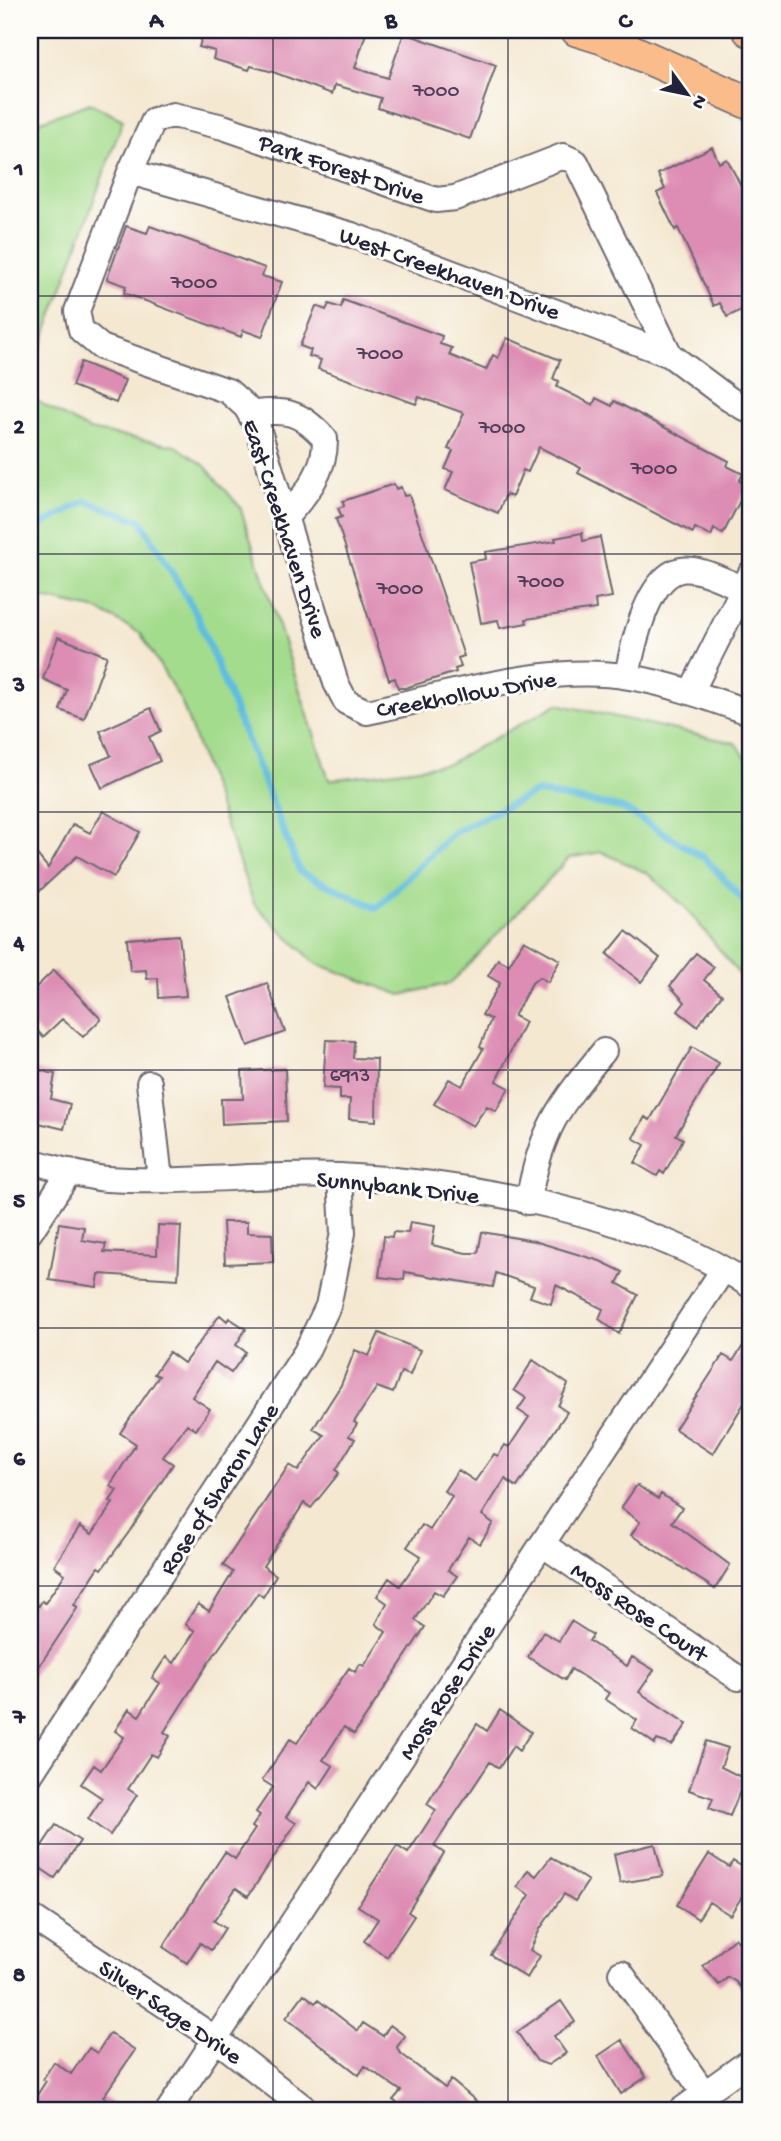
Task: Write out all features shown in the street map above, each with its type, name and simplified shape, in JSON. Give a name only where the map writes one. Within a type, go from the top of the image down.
[{"type":"main road","points":[[578,30],[603,38],[751,104]]},
{"type":"street","name":"Park Forest Drive","points":[[130,172],[154,120],[173,115],[223,127],[436,200],[455,198],[563,156],[576,162],[670,355]]},
{"type":"street","name":"East Creekhaven Drive","points":[[130,172],[77,311],[81,330],[101,346],[228,391],[250,414],[258,428],[336,683],[346,702]]},
{"type":"street","name":"West Creekhaven Drive","points":[[130,172],[352,235],[670,355],[729,400],[751,412]]},
{"type":"street","points":[[250,414],[280,410],[293,413],[312,424],[325,439],[326,458],[301,501],[284,519]]},
{"type":"street","points":[[627,676],[634,637],[650,600],[664,582],[679,570],[696,570],[747,581],[691,692]]},
{"type":"street","name":"Creekhollow Drive","points":[[346,702],[367,712],[559,674],[627,676],[691,692],[751,713]]},
{"type":"street","points":[[528,1202],[537,1155],[560,1105],[604,1051]]},
{"type":"street","points":[[149,1083],[160,1180]]},
{"type":"street","name":"Sunnybank Drive","points":[[30,1161],[105,1179],[341,1177],[456,1189],[603,1219],[670,1244],[751,1286]]},
{"type":"street","points":[[30,1232],[69,1171]]},
{"type":"street","name":"Rose of Sharon Lane","points":[[30,1775],[306,1352],[328,1306],[343,1233],[341,1177]]},
{"type":"street","name":"Moss Rose Drive","points":[[168,2111],[723,1270]]},
{"type":"street","name":"Moss Rose Court","points":[[542,1544],[738,1678]]},
{"type":"street","name":"Silver Sage Drive","points":[[30,1916],[216,2039],[308,2111]]},
{"type":"street","points":[[621,1973],[704,2093]]},
{"type":"street","points":[[680,2111],[751,2060]]},
{"type":"green space","points":[[90,103],[123,120],[30,377],[30,125]]},
{"type":"green space","points":[[30,397],[89,430],[176,446],[204,465],[240,507],[329,780],[448,764],[557,704],[735,743],[751,764],[751,989],[686,908],[647,873],[602,852],[569,858],[451,983],[401,995],[315,963],[254,904],[182,703],[141,634],[98,610],[30,595]]},
{"type":"building","points":[[204,30],[367,30],[355,68],[388,78],[404,33],[496,65],[470,139],[378,108],[381,98],[335,85],[332,94],[273,72],[251,66],[249,70],[213,59],[215,51],[199,47]]},
{"type":"building","points":[[712,147],[719,163],[727,159],[751,205],[751,297],[743,301],[746,308],[727,317],[720,303],[714,306],[678,228],[675,230],[657,193],[665,189],[658,174]]},
{"type":"building","points":[[126,226],[147,233],[150,226],[265,268],[262,276],[282,282],[262,337],[243,330],[241,337],[124,293],[126,286],[107,279]]},
{"type":"building","points":[[343,300],[442,336],[440,344],[452,348],[449,355],[486,370],[493,355],[498,358],[507,338],[560,360],[553,379],[559,381],[557,387],[593,405],[596,398],[612,406],[614,401],[729,461],[727,466],[743,474],[739,481],[748,485],[723,534],[714,529],[711,536],[695,528],[693,533],[578,473],[581,468],[539,447],[528,472],[523,470],[512,497],[506,494],[498,513],[445,490],[453,472],[445,469],[453,451],[448,449],[464,413],[419,397],[416,404],[318,369],[321,360],[309,356],[311,350],[300,346],[316,306],[326,310],[329,304],[341,308]]},
{"type":"building","points":[[81,362],[125,380],[116,403],[72,386]]},
{"type":"building","points":[[394,484],[396,489],[401,487],[404,496],[409,495],[464,656],[458,658],[461,667],[455,669],[456,672],[405,688],[398,688],[395,678],[389,680],[336,519],[342,517],[338,508],[344,506],[343,501]]},
{"type":"building","points":[[582,533],[583,541],[600,537],[612,597],[595,600],[596,609],[526,619],[527,623],[500,628],[498,620],[481,623],[469,562],[486,559],[485,552],[556,541],[555,538]]},
{"type":"building","points":[[58,637],[107,656],[84,719],[60,710],[67,690],[43,679]]},
{"type":"building","points":[[151,708],[161,731],[149,737],[160,761],[102,788],[91,764],[111,756],[100,731]]},
{"type":"building","points":[[103,811],[140,832],[114,877],[77,856],[30,900],[30,846],[48,868],[73,824],[90,833]]},
{"type":"building","points":[[626,931],[660,958],[641,982],[607,954]]},
{"type":"building","points":[[179,935],[186,996],[159,998],[158,978],[147,979],[146,970],[130,971],[127,939]]},
{"type":"building","points":[[524,940],[560,960],[548,982],[539,977],[532,983],[514,1016],[525,1022],[496,1081],[509,1088],[496,1111],[487,1106],[473,1126],[434,1104],[449,1079],[462,1086],[483,1049],[480,1047],[491,1019],[482,1015],[500,983],[488,976],[498,959],[509,965]]},
{"type":"building","points":[[696,953],[714,967],[704,980],[722,995],[697,1026],[678,1011],[685,1002],[670,986]]},
{"type":"building","points":[[54,970],[101,1019],[83,1037],[62,1019],[43,1037],[30,1023],[30,993]]},
{"type":"building","points":[[267,983],[285,1032],[248,1046],[230,997]]},
{"type":"building","points":[[326,1040],[354,1041],[353,1058],[377,1059],[376,1121],[349,1119],[350,1099],[340,1099],[340,1089],[323,1088]]},
{"type":"building","points":[[692,1047],[719,1063],[676,1135],[683,1139],[679,1147],[664,1174],[660,1171],[657,1176],[635,1163],[645,1145],[633,1138],[645,1117],[650,1120]]},
{"type":"building","points":[[30,1068],[55,1074],[51,1099],[70,1104],[64,1129],[30,1121]]},
{"type":"building","points":[[285,1069],[287,1121],[222,1124],[221,1099],[243,1099],[242,1071]]},
{"type":"building","points":[[223,1222],[247,1222],[247,1233],[272,1234],[273,1262],[225,1264]]},
{"type":"building","points":[[410,1222],[435,1226],[432,1245],[466,1253],[478,1253],[482,1232],[534,1241],[600,1261],[623,1272],[617,1283],[638,1295],[619,1334],[599,1319],[603,1309],[556,1285],[551,1304],[530,1297],[534,1286],[496,1273],[493,1287],[405,1272],[404,1280],[379,1277],[384,1236],[392,1237],[393,1232],[408,1233]]},
{"type":"building","points":[[59,1223],[84,1227],[82,1240],[106,1244],[104,1252],[157,1255],[158,1225],[181,1226],[178,1279],[99,1274],[97,1287],[49,1280]]},
{"type":"building","points":[[220,1315],[246,1329],[236,1345],[246,1352],[231,1373],[215,1362],[192,1397],[210,1409],[196,1430],[187,1424],[163,1457],[173,1464],[129,1532],[102,1569],[99,1567],[74,1605],[78,1607],[30,1680],[30,1599],[39,1606],[42,1601],[45,1603],[65,1574],[54,1566],[80,1526],[92,1534],[113,1503],[110,1501],[117,1490],[110,1486],[136,1444],[120,1433],[159,1376],[154,1374],[169,1352],[184,1363]]},
{"type":"building","points":[[379,1333],[420,1350],[410,1375],[401,1372],[393,1393],[377,1387],[354,1422],[357,1424],[349,1436],[355,1439],[336,1470],[339,1473],[311,1508],[304,1503],[263,1566],[276,1575],[263,1597],[258,1593],[164,1732],[170,1736],[157,1757],[151,1754],[128,1789],[137,1795],[110,1835],[88,1819],[102,1798],[81,1784],[94,1765],[101,1770],[124,1737],[115,1731],[129,1709],[139,1716],[160,1683],[152,1678],[166,1657],[174,1663],[195,1631],[185,1624],[198,1604],[209,1611],[233,1572],[223,1565],[289,1465],[298,1471],[324,1435],[313,1429],[341,1385],[355,1350],[369,1356]]},
{"type":"building","points":[[751,1334],[751,1392],[713,1454],[675,1429],[723,1355],[733,1361]]},
{"type":"building","points":[[533,1360],[568,1384],[558,1406],[567,1412],[517,1487],[505,1479],[482,1515],[493,1523],[480,1544],[469,1537],[448,1570],[457,1576],[443,1596],[434,1591],[415,1620],[425,1627],[354,1734],[344,1727],[323,1760],[333,1766],[318,1789],[309,1782],[286,1817],[296,1823],[261,1877],[248,1896],[236,1888],[214,1921],[225,1928],[211,1950],[200,1943],[187,1963],[163,1947],[225,1852],[235,1859],[255,1829],[252,1827],[260,1815],[256,1812],[273,1787],[262,1780],[290,1739],[297,1743],[349,1668],[355,1672],[360,1664],[364,1666],[386,1632],[376,1624],[387,1603],[377,1596],[389,1578],[400,1586],[421,1556],[407,1547],[422,1525],[430,1530],[452,1496],[444,1491],[458,1470],[475,1481],[494,1454],[498,1456],[505,1445],[509,1447],[529,1417],[518,1410],[526,1398],[514,1390]]},
{"type":"building","points":[[637,1485],[658,1499],[661,1494],[682,1508],[672,1522],[730,1565],[715,1589],[631,1535],[640,1522],[621,1508]]},
{"type":"building","points":[[571,1621],[593,1635],[589,1641],[627,1666],[632,1657],[654,1670],[639,1692],[687,1724],[672,1745],[657,1740],[655,1744],[632,1728],[637,1720],[605,1699],[609,1693],[571,1669],[565,1680],[528,1657],[543,1632],[559,1641]]},
{"type":"building","points":[[500,1710],[531,1732],[519,1751],[513,1746],[499,1768],[490,1762],[434,1846],[444,1853],[408,1912],[414,1916],[387,1957],[364,1941],[378,1919],[358,1906],[397,1846],[408,1853],[436,1810],[427,1804],[477,1724],[487,1731]]},
{"type":"building","points":[[706,1741],[728,1748],[721,1767],[745,1779],[730,1816],[709,1808],[713,1798],[689,1790]]},
{"type":"building","points":[[56,1825],[80,1841],[55,1878],[31,1862]]},
{"type":"building","points":[[655,1844],[663,1876],[620,1883],[614,1854]]},
{"type":"building","points":[[709,1854],[729,1867],[733,1861],[751,1872],[751,1883],[730,1915],[709,1902],[698,1919],[677,1905]]},
{"type":"building","points":[[551,1857],[588,1881],[575,1901],[564,1894],[540,1929],[530,1950],[540,1956],[527,1978],[491,1955],[530,1895],[517,1887],[528,1870],[536,1876]]},
{"type":"building","points":[[735,1938],[751,1957],[751,2000],[736,1982],[728,1977],[719,1985],[703,1966]]},
{"type":"building","points":[[304,1994],[315,2003],[318,2000],[358,2031],[363,2023],[383,2036],[390,2025],[405,2036],[397,2047],[399,2052],[445,2088],[451,2080],[488,2111],[407,2111],[393,2100],[401,2091],[365,2066],[359,2075],[286,2018]]},
{"type":"building","points":[[561,2001],[575,2022],[554,2036],[566,2053],[548,2065],[537,2061],[517,2032]]},
{"type":"building","points":[[110,2033],[135,2050],[103,2097],[126,2111],[30,2111],[30,2106],[46,2081],[43,2079],[54,2062],[71,2074],[89,2048],[97,2053]]},
{"type":"building","points":[[622,2040],[646,2077],[621,2094],[598,2056]]},
{"type":"waterway","points":[[30,531],[86,501],[141,521],[196,613],[300,872],[377,908],[454,832],[536,792],[622,808],[706,859],[751,909]]}]
